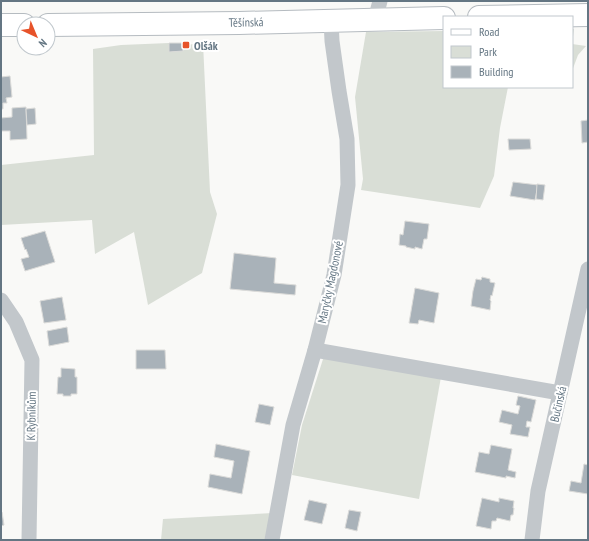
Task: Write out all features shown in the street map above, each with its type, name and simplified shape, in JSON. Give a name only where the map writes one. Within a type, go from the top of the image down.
[{"type":"main road","name":"Těšínská","points":[[56,25],[239,23],[331,20],[378,10],[443,18]]},
{"type":"main road","points":[[534,16],[588,15]]},
{"type":"main road","points":[[1,25],[16,25]]},
{"type":"street","name":"Maryčky Magdonové","points":[[272,540],[293,425],[334,275],[348,186],[347,139],[332,40],[331,20]]},
{"type":"street","name":"Bučinská","points":[[532,540],[538,491],[588,270]]},
{"type":"street","name":"K Rybníkům","points":[[1,300],[16,322],[32,360],[29,540]]},
{"type":"street","points":[[314,350],[560,393]]},
{"type":"green space","points":[[443,31],[443,88],[508,88],[500,128],[494,176],[480,208],[361,190],[363,179],[355,97],[366,32]]},
{"type":"green space","points":[[169,43],[170,52],[183,51],[186,45],[203,43],[210,192],[217,214],[202,273],[148,305],[134,232],[95,254],[92,220],[1,225],[1,165],[94,155],[93,49],[121,45]]},
{"type":"green space","points":[[573,44],[586,46],[578,55],[573,68]]},
{"type":"green space","points":[[324,356],[441,377],[419,499],[292,475],[302,425]]},
{"type":"green space","points":[[273,513],[268,540],[161,540],[163,519]]},
{"type":"building","points":[[169,43],[183,43],[183,51],[169,52]]},
{"type":"building","points":[[10,76],[12,97],[6,98],[7,103],[3,103],[3,109],[1,109],[1,77]]},
{"type":"building","points":[[26,107],[27,139],[10,140],[10,131],[1,131],[1,118],[12,117],[12,108]]},
{"type":"building","points":[[35,108],[36,124],[27,125],[26,109]]},
{"type":"building","points":[[588,120],[588,142],[582,143],[581,121]]},
{"type":"building","points":[[508,139],[530,139],[531,149],[509,150]]},
{"type":"building","points":[[513,182],[538,185],[535,200],[510,196]]},
{"type":"building","points":[[537,184],[545,185],[543,200],[536,199]]},
{"type":"building","points":[[405,221],[429,224],[427,239],[424,239],[422,249],[399,245],[400,234],[403,235]]},
{"type":"building","points":[[45,231],[55,262],[25,271],[21,259],[29,257],[21,238]]},
{"type":"building","points":[[234,253],[276,258],[274,283],[296,285],[295,295],[230,289]]},
{"type":"building","points":[[482,277],[490,279],[490,282],[495,283],[490,300],[490,310],[471,306],[476,279],[481,280]]},
{"type":"building","points":[[415,288],[439,293],[434,323],[419,320],[418,324],[409,323]]},
{"type":"building","points":[[62,297],[66,320],[44,323],[40,301]]},
{"type":"building","points":[[67,327],[69,342],[49,346],[47,331]]},
{"type":"building","points":[[136,350],[165,350],[166,369],[136,369]]},
{"type":"building","points":[[61,368],[75,369],[75,377],[77,377],[77,394],[63,396],[63,394],[57,394],[58,377],[61,377]]},
{"type":"building","points":[[518,396],[536,400],[531,422],[527,421],[526,427],[530,427],[528,437],[510,434],[512,425],[499,422],[502,410],[518,414],[520,406],[516,405]]},
{"type":"building","points":[[259,404],[274,407],[270,425],[255,422]]},
{"type":"building","points":[[216,444],[250,451],[242,494],[208,487],[210,474],[231,478],[234,461],[214,457]]},
{"type":"building","points":[[491,445],[512,449],[508,470],[516,472],[515,478],[506,476],[506,478],[475,472],[479,452],[489,454]]},
{"type":"building","points":[[584,464],[588,465],[588,494],[569,491],[571,481],[581,483]]},
{"type":"building","points":[[482,498],[499,502],[499,498],[514,501],[513,515],[511,515],[510,521],[497,518],[496,521],[492,521],[491,529],[476,526]]},
{"type":"building","points":[[309,500],[327,504],[322,524],[304,520]]},
{"type":"building","points":[[349,510],[361,512],[357,531],[345,528]]},
{"type":"building","points":[[1,512],[4,525],[1,526]]},
{"type":"place","name":"Olšák","points":[[186,45]]}]
